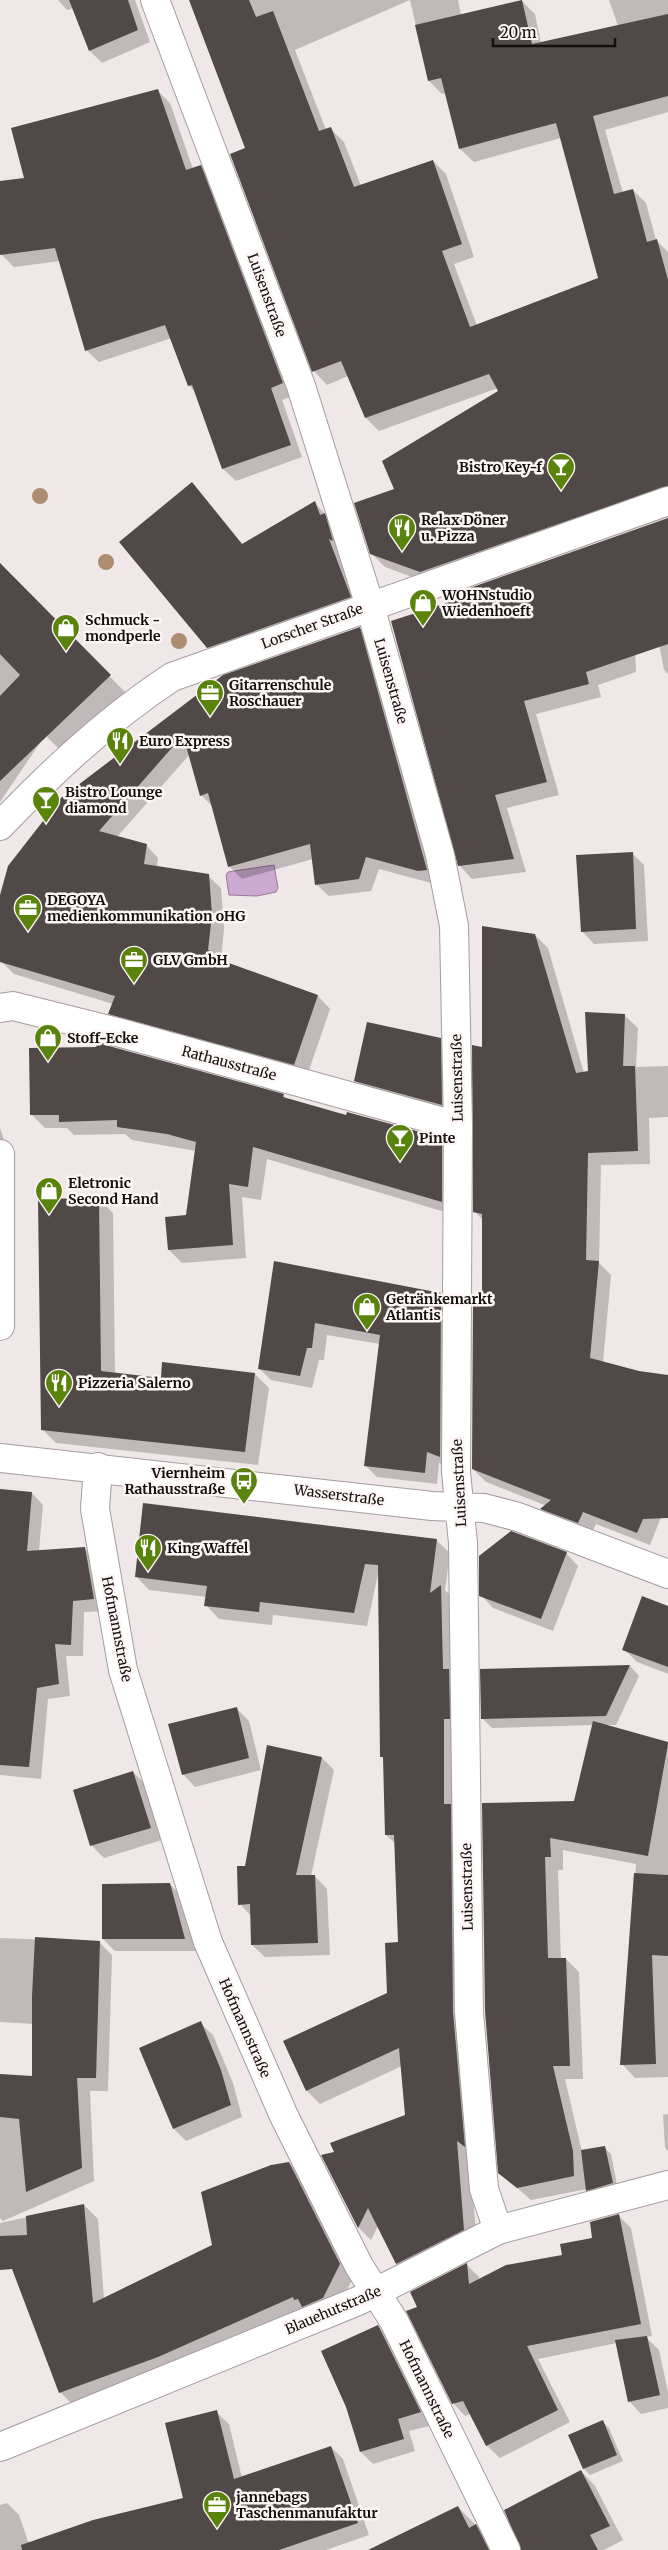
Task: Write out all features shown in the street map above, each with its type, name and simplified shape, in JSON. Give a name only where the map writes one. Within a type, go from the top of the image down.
[{"type":"street","name":"Luisenstraße","points":[[155,0],[301,386],[370,606],[440,855],[454,926],[458,1126],[456,1472],[463,1543],[469,2012],[484,2189],[498,2230]]},
{"type":"street","name":"Lorscher Straße","points":[[0,826],[46,777],[142,696],[172,677],[668,500]]},
{"type":"street","name":"Rathausstraße","points":[[0,1008],[13,1006],[121,1033],[458,1126]]},
{"type":"street","points":[[0,1154],[0,1326]]},
{"type":"street","name":"Wasserstraße","points":[[0,1458],[459,1507],[484,1508],[518,1516],[668,1574]]},
{"type":"street","name":"Hofmannstraße","points":[[98,1468],[95,1509],[122,1670],[208,1942],[284,2116],[359,2266],[394,2321],[506,2550]]},
{"type":"street","name":"Blauehutstraße","points":[[0,2447],[376,2292],[498,2230],[668,2185]]},
{"type":"shaded area","points":[[274,865],[278,888],[276,892],[257,896],[229,895],[226,875],[228,872]]},
{"type":"building","points":[[69,0],[128,0],[138,30],[89,51]]},
{"type":"building","points":[[189,0],[249,0],[256,17],[273,11],[319,131],[331,127],[354,187],[433,160],[462,244],[442,251],[470,327],[598,278],[556,123],[459,149],[441,78],[428,81],[415,25],[522,0],[532,44],[668,14],[668,96],[593,116],[614,194],[633,189],[647,242],[657,239],[668,280],[668,486],[420,572],[370,554],[354,503],[394,489],[382,461],[498,391],[489,374],[365,418],[341,361],[312,372],[230,154],[245,148]]},
{"type":"building","points":[[158,89],[186,170],[201,165],[283,383],[271,388],[291,445],[222,469],[192,385],[188,386],[165,325],[85,351],[55,248],[0,255],[0,181],[24,178],[11,128]]},
{"type":"building","points":[[192,482],[242,544],[315,501],[320,515],[325,513],[333,541],[329,539],[351,597],[207,648],[119,542]]},
{"type":"building","points":[[668,518],[668,644],[586,672],[589,684],[524,701],[547,782],[495,795],[514,859],[458,866],[391,621],[477,593],[467,589]]},
{"type":"building","points":[[0,563],[111,675],[0,781],[0,696],[20,675],[0,654]]},
{"type":"building","points":[[360,627],[427,870],[418,871],[366,857],[359,879],[315,885],[310,844],[228,867],[208,793],[200,796],[183,735],[99,831],[147,844],[144,864],[209,874],[212,915],[208,950],[213,952],[212,957],[318,995],[294,1065],[108,1014],[115,996],[0,962],[0,895],[8,866],[61,798],[223,675]]},
{"type":"building","points":[[633,852],[636,929],[581,932],[576,855]]},
{"type":"building","points":[[482,926],[535,934],[576,1073],[588,1071],[585,1012],[625,1014],[623,1066],[635,1066],[638,1151],[588,1153],[586,1260],[599,1261],[590,1358],[639,1371],[668,1375],[668,1518],[643,1519],[637,1533],[583,1512],[578,1523],[540,1509],[551,1500],[472,1469],[473,1299],[482,1300],[482,1214],[473,1212],[472,1045],[482,1047]]},
{"type":"building","points":[[367,1022],[441,1038],[442,1105],[354,1081]]},
{"type":"building","points":[[98,1043],[284,1094],[283,1097],[346,1115],[347,1112],[442,1138],[442,1202],[253,1147],[248,1187],[229,1184],[233,1245],[168,1250],[165,1217],[186,1215],[196,1142],[167,1134],[117,1127],[117,1120],[59,1122],[59,1115],[30,1115],[29,1048],[96,1047]]},
{"type":"building","points":[[99,1198],[101,1371],[161,1378],[162,1362],[255,1373],[245,1452],[41,1430],[38,1199]]},
{"type":"building","points":[[274,1261],[441,1293],[440,1457],[427,1452],[425,1473],[364,1466],[380,1335],[315,1323],[312,1348],[307,1348],[300,1376],[258,1369]]},
{"type":"building","points":[[0,1489],[32,1492],[27,1551],[85,1547],[94,1599],[73,1601],[71,1645],[55,1644],[59,1684],[37,1688],[29,1767],[0,1765]]},
{"type":"building","points":[[143,1503],[437,1539],[430,1593],[441,1585],[443,1669],[449,1669],[450,1719],[444,1719],[444,1804],[451,1804],[453,2012],[465,2147],[457,2141],[464,2230],[396,2264],[368,2208],[358,2228],[321,2155],[334,2152],[330,2143],[405,2115],[399,2048],[306,2091],[283,2041],[387,1993],[385,1943],[398,1942],[394,1835],[385,1835],[383,1757],[380,1757],[378,1565],[365,1564],[354,1613],[260,1602],[259,1612],[204,1606],[207,1586],[135,1577]]},
{"type":"building","points":[[511,1531],[567,1552],[541,1619],[479,1596],[479,1556]]},
{"type":"building","points":[[642,1596],[668,1606],[668,1667],[622,1650]]},
{"type":"building","points":[[630,1665],[606,1716],[481,1719],[480,1669]]},
{"type":"building","points":[[237,1707],[249,1758],[182,1775],[168,1724]]},
{"type":"building","points":[[593,1721],[668,1742],[668,1744],[648,1856],[550,1838],[551,1857],[545,1857],[548,1958],[566,1958],[570,2066],[553,2066],[573,2151],[574,2176],[517,2188],[498,2173],[485,2011],[482,1803],[574,1801]]},
{"type":"building","points":[[267,1745],[322,1757],[296,1875],[315,1875],[318,1943],[251,1945],[250,1904],[238,1905],[237,1866],[245,1866]]},
{"type":"building","points":[[133,1771],[151,1828],[90,1846],[73,1790]]},
{"type":"building","points":[[634,1873],[668,1875],[668,1956],[652,1955],[656,2064],[620,2065]]},
{"type":"building","points":[[170,1883],[185,1939],[102,1939],[102,1884]]},
{"type":"building","points":[[35,1937],[100,1941],[96,2078],[77,2078],[82,2168],[26,2192],[19,2119],[0,2117],[0,2074],[32,2076],[32,1996]]},
{"type":"building","points":[[201,2021],[221,2070],[231,2105],[173,2129],[139,2048]]},
{"type":"building","points":[[605,2146],[613,2183],[586,2191],[581,2150]]},
{"type":"building","points":[[289,2162],[340,2264],[323,2298],[302,2307],[298,2299],[294,2300],[293,2297],[158,2357],[59,2393],[12,2269],[0,2270],[0,2236],[27,2235],[26,2216],[84,2204],[93,2303],[212,2245],[201,2192],[271,2165]]},
{"type":"building","points":[[619,2214],[641,2324],[527,2346],[558,2410],[486,2446],[463,2401],[452,2404],[406,2311],[417,2307],[410,2292],[467,2263],[469,2284],[506,2265],[562,2255],[560,2244],[592,2238],[590,2222]]},
{"type":"building","points":[[378,2325],[421,2412],[398,2419],[404,2439],[360,2452],[346,2407],[321,2351]]},
{"type":"building","points":[[647,2336],[660,2395],[628,2402],[615,2340]]},
{"type":"building","points":[[217,2410],[234,2479],[331,2446],[358,2523],[279,2550],[22,2550],[21,2545],[93,2520],[183,2498],[165,2423]]},
{"type":"building","points":[[603,2420],[617,2455],[583,2469],[568,2435]]},
{"type":"building","points":[[581,2470],[610,2526],[590,2535],[598,2550],[521,2550],[504,2510]]},
{"type":"building","points":[[458,2506],[469,2528],[476,2524],[489,2550],[368,2550]]},
{"type":"place","name":"Bistro Key-f","points":[[561,491]]},
{"type":"place","name":"Relax Döner u. Pizza","points":[[402,552]]},
{"type":"place","name":"WOHNstudio Wiedenhoeft","points":[[423,627]]},
{"type":"place","name":"Schmuck - mondperle","points":[[66,652]]},
{"type":"place","name":"Gitarrenschule Roschauer","points":[[210,717]]},
{"type":"place","name":"Euro Express","points":[[120,765]]},
{"type":"place","name":"Bistro Lounge diamond","points":[[46,824]]},
{"type":"place","name":"DEGOYA medienkommunikation oHG","points":[[28,932]]},
{"type":"place","name":"GLV GmbH","points":[[134,984]]},
{"type":"place","name":"Stoff-Ecke","points":[[48,1062]]},
{"type":"place","name":"Pinte","points":[[400,1162]]},
{"type":"place","name":"Eletronic Second Hand","points":[[49,1215]]},
{"type":"place","name":"Getränkemarkt Atlantis","points":[[367,1331]]},
{"type":"place","name":"Pizzeria Salerno","points":[[59,1407]]},
{"type":"place","name":"Viernheim Rathausstraße","points":[[244,1505]]},
{"type":"place","name":"King Waffel","points":[[148,1572]]},
{"type":"place","name":"jannebags Taschenmanufaktur","points":[[217,2529]]}]
